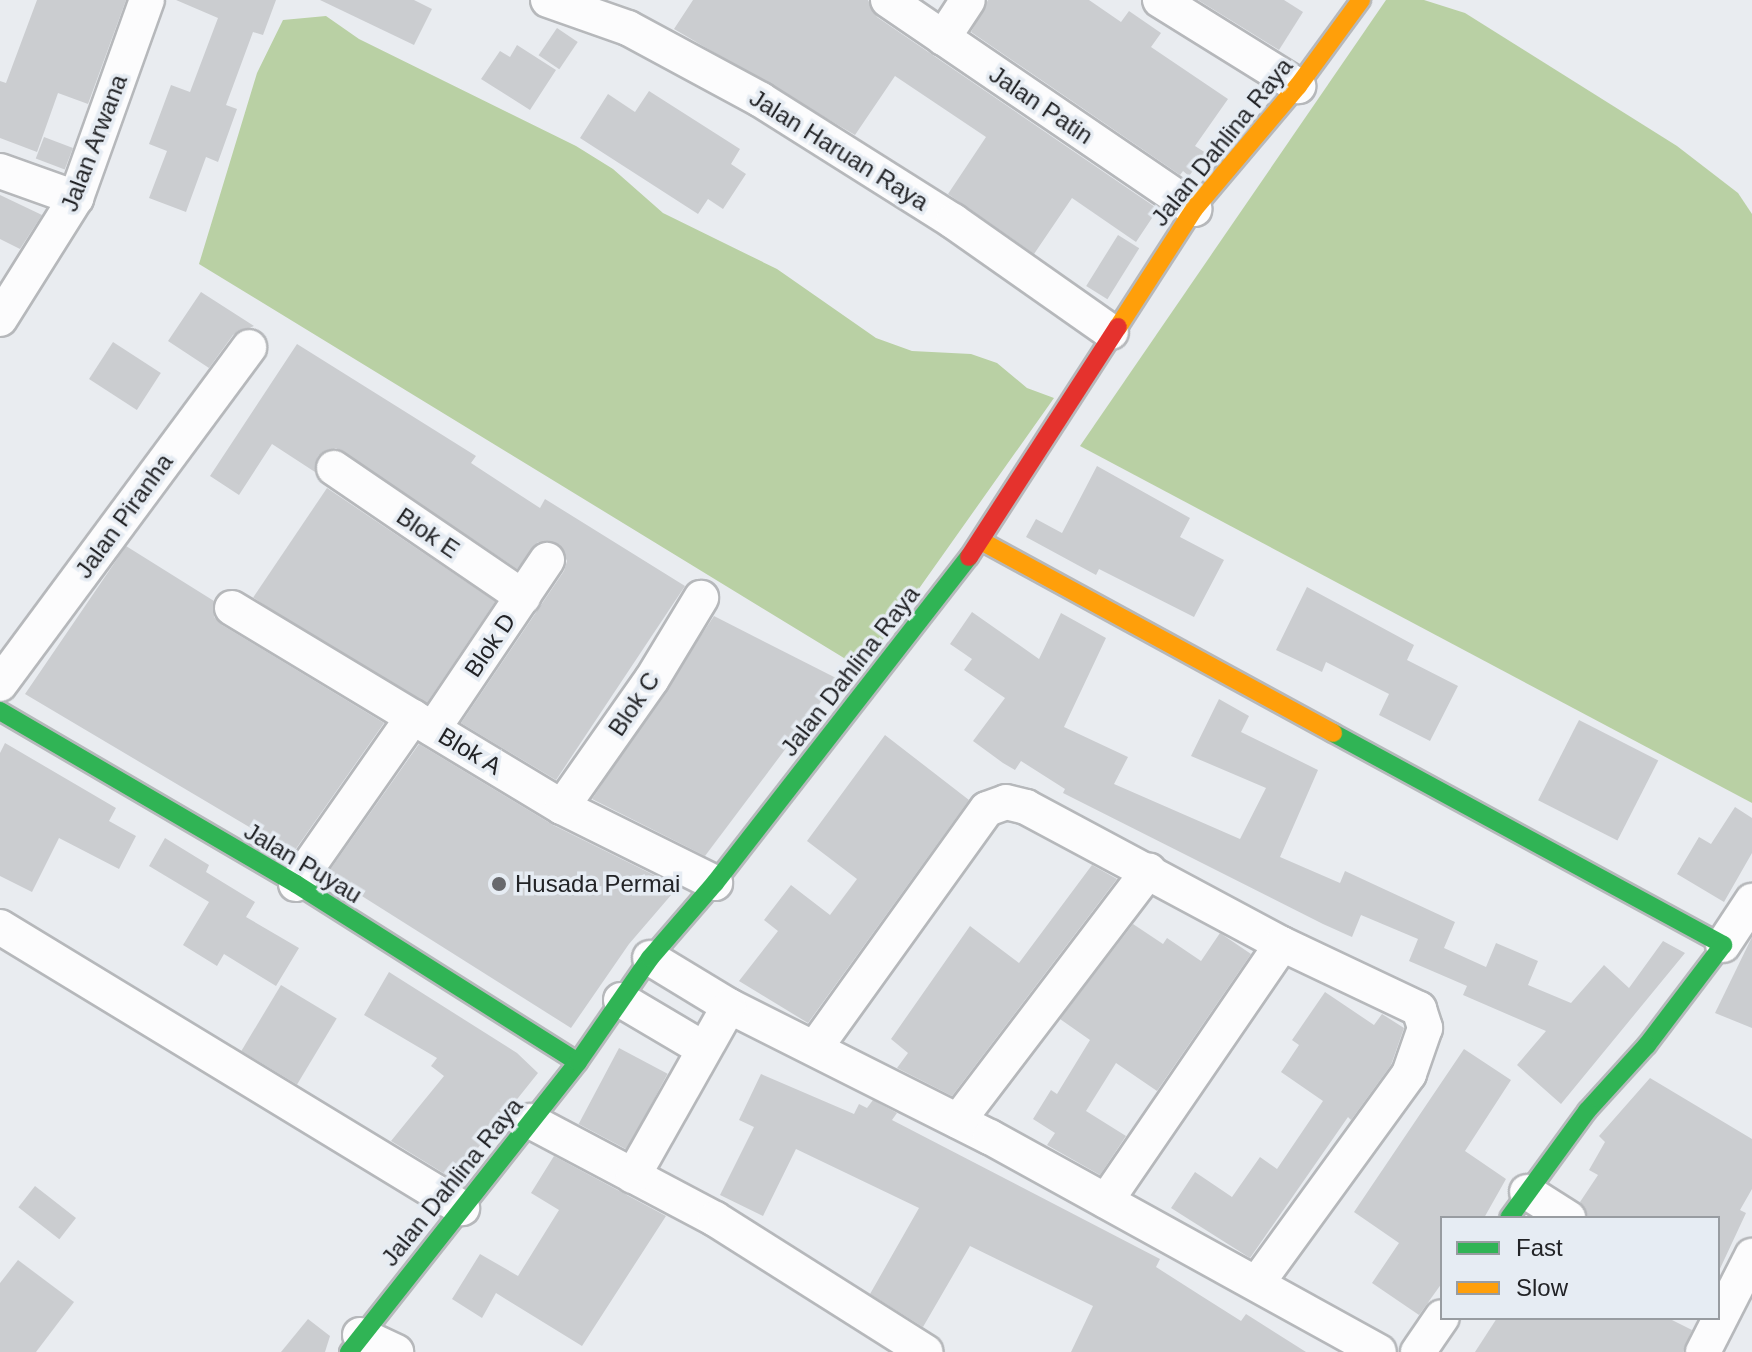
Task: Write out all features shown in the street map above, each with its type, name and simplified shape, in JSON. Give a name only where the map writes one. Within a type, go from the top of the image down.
[{"type":"street","name":"Jalan Arwana","points":[[0,319],[76,198],[147,0]]},
{"type":"street","name":"Jalan Patin","points":[[888,0],[1194,209]]},
{"type":"street","points":[[943,38],[968,0]]},
{"type":"street","points":[[1160,0],[1298,86]]},
{"type":"street","name":"Jalan Dahlina Raya","points":[[354,1344],[578,1062],[650,958],[715,883],[981,541],[1111,332],[1194,209],[1298,86],[1361,0]]},
{"type":"street","name":"Jalan Haruan Raya","points":[[561,2],[628,28],[761,100],[953,221],[1111,332]]},
{"type":"street","points":[[0,171],[76,198]]},
{"type":"street","name":"Jalan Piranha","points":[[0,684],[249,347]]},
{"type":"street","name":"Blok E","points":[[334,468],[523,597]]},
{"type":"street","points":[[981,541],[1723,945]]},
{"type":"street","name":"Blok D","points":[[296,884],[523,597],[547,560]]},
{"type":"street","name":"Blok C","points":[[562,807],[652,679],[701,598]]},
{"type":"street","name":"Blok A","points":[[232,608],[562,807],[715,883]]},
{"type":"street","name":"Jalan Puyau","points":[[0,711],[296,884],[578,1062]]},
{"type":"street","points":[[815,1048],[987,809],[1006,802],[1026,807],[1149,870],[1282,944],[1419,1009],[1425,1028],[1409,1074],[1257,1283]]},
{"type":"street","points":[[958,1121],[1149,870]]},
{"type":"street","points":[[1560,1216],[1518,1205],[1723,945],[1752,901]]},
{"type":"street","points":[[0,927],[462,1208]]},
{"type":"street","points":[[1106,1201],[1282,944]]},
{"type":"street","points":[[650,958],[729,1006],[958,1121],[1379,1352]]},
{"type":"street","points":[[621,1000],[704,1049]]},
{"type":"street","points":[[633,1176],[729,1006]]},
{"type":"street","points":[[530,1121],[715,1219],[925,1352]]},
{"type":"street","points":[[1720,1315],[1752,1256]]},
{"type":"street","points":[[1418,1352],[1440,1320]]},
{"type":"street","points":[[1703,1352],[1718,1320]]},
{"type":"street","points":[[354,1344],[396,1352]]},
{"type":"green space","points":[[1386,0],[1424,0],[1465,13],[1677,146],[1738,193],[1752,214],[1752,803],[1080,446]]},
{"type":"green space","points":[[326,16],[359,39],[576,146],[613,169],[663,213],[777,269],[876,338],[912,351],[971,354],[997,363],[1027,388],[1054,398],[862,669],[199,264],[257,73],[283,20]]},
{"type":"building","points":[[37,0],[126,0],[88,104],[58,93],[37,152],[0,138],[0,81],[6,83]]},
{"type":"building","points":[[176,0],[276,0],[263,35],[253,32],[226,105],[237,109],[218,162],[206,157],[186,212],[149,198],[167,151],[149,144],[171,85],[190,92],[218,18]]},
{"type":"building","points":[[320,0],[414,0],[432,9],[414,45]]},
{"type":"building","points":[[693,0],[868,0],[877,17],[1158,209],[1136,242],[1072,198],[1034,254],[948,194],[986,137],[895,76],[855,135],[674,29]]},
{"type":"building","points":[[988,0],[1089,0],[1121,22],[1129,11],[1161,33],[1151,47],[1228,99],[1195,146],[1206,153],[1189,176],[1183,171],[1180,175],[971,32]]},
{"type":"building","points":[[1198,0],[1284,0],[1303,12],[1279,50]]},
{"type":"building","points":[[557,28],[578,42],[559,69],[539,55]]},
{"type":"building","points":[[517,45],[556,70],[530,110],[481,79],[500,51],[510,57]]},
{"type":"building","points":[[649,91],[740,149],[731,164],[746,174],[723,209],[708,199],[698,214],[580,138],[608,94],[635,112]]},
{"type":"building","points":[[44,137],[73,148],[65,170],[36,158]]},
{"type":"building","points":[[0,195],[42,215],[20,249],[0,239]]},
{"type":"building","points":[[1118,235],[1139,248],[1107,299],[1086,286]]},
{"type":"building","points":[[201,292],[254,326],[233,335],[209,368],[168,341]]},
{"type":"building","points":[[113,342],[161,373],[137,410],[89,379]]},
{"type":"building","points":[[297,344],[476,456],[471,463],[540,508],[545,499],[685,586],[556,780],[461,723],[564,571],[567,561],[559,544],[538,542],[517,569],[336,448],[318,456],[315,472],[272,444],[239,495],[210,476]]},
{"type":"building","points":[[1097,466],[1190,518],[1180,537],[1224,560],[1194,617],[1099,569],[1096,575],[1026,537],[1036,519],[1062,533]]},
{"type":"building","points":[[327,488],[495,602],[421,711],[253,597]]},
{"type":"building","points":[[126,546],[214,601],[214,617],[222,625],[384,723],[293,853],[25,694]]},
{"type":"building","points":[[1307,587],[1414,645],[1407,660],[1458,686],[1430,741],[1379,715],[1389,694],[1326,662],[1322,672],[1276,650]]},
{"type":"building","points":[[972,612],[1039,659],[1061,613],[1106,638],[1064,727],[1128,757],[1114,784],[1240,839],[1266,788],[1191,756],[1219,699],[1249,716],[1241,732],[1318,770],[1280,857],[1340,883],[1345,871],[1455,922],[1444,948],[1486,967],[1496,943],[1538,961],[1528,985],[1571,1003],[1604,965],[1629,988],[1663,941],[1685,953],[1561,1104],[1517,1065],[1546,1031],[1463,995],[1467,986],[1409,961],[1418,939],[1361,915],[1352,937],[1063,793],[1065,789],[1021,761],[1015,770],[973,741],[1005,698],[964,670],[972,659],[950,644]]},
{"type":"building","name":"Husada Permai","points":[[714,616],[838,679],[705,856],[592,799]]},
{"type":"building","points":[[1579,720],[1658,760],[1617,841],[1538,800]]},
{"type":"building","points":[[885,735],[969,800],[808,1023],[739,981],[778,931],[764,920],[791,885],[830,915],[857,879],[807,841]]},
{"type":"building","points":[[5,743],[116,808],[109,821],[136,836],[119,869],[59,838],[32,892],[0,876],[0,753]]},
{"type":"building","name":"Husada Permai","points":[[419,744],[553,825],[678,887],[629,944],[571,1028],[327,874]]},
{"type":"building","points":[[1735,807],[1752,818],[1752,853],[1724,902],[1677,874],[1699,837],[1711,844]]},
{"type":"building","points":[[165,838],[209,865],[206,872],[255,902],[246,917],[299,948],[276,986],[224,954],[217,966],[183,945],[209,902],[149,866]]},
{"type":"building","points":[[1092,865],[1117,879],[952,1096],[897,1068],[908,1053],[891,1039],[970,926],[1019,963]]},
{"type":"building","points":[[1133,924],[1163,944],[1167,938],[1201,961],[1220,933],[1251,954],[1157,1091],[1116,1063],[1086,1111],[1126,1136],[1100,1175],[1047,1145],[1055,1133],[1033,1119],[1051,1090],[1057,1094],[1090,1040],[1060,1019]]},
{"type":"building","points":[[1752,937],[1752,1028],[1715,1013]]},
{"type":"building","points":[[389,972],[517,1053],[538,1073],[453,1179],[391,1141],[444,1076],[431,1066],[437,1058],[364,1015]]},
{"type":"building","points":[[281,985],[337,1018],[297,1084],[241,1051]]},
{"type":"building","points":[[1325,992],[1374,1025],[1382,1014],[1404,1028],[1391,1065],[1351,1120],[1348,1117],[1250,1258],[1171,1208],[1195,1172],[1232,1197],[1260,1157],[1277,1169],[1323,1101],[1281,1072],[1299,1045],[1292,1040]]},
{"type":"building","points":[[619,1048],[668,1074],[627,1150],[579,1124]]},
{"type":"building","points":[[1464,1049],[1511,1080],[1465,1151],[1506,1179],[1485,1216],[1440,1216],[1440,1286],[1419,1315],[1372,1283],[1399,1243],[1354,1212]]},
{"type":"building","points":[[761,1074],[854,1114],[859,1104],[867,1108],[873,1100],[897,1113],[892,1120],[1160,1259],[1156,1267],[1203,1297],[1241,1321],[1246,1314],[1306,1352],[1071,1352],[1093,1306],[970,1246],[923,1327],[870,1294],[919,1208],[796,1149],[763,1216],[720,1195],[754,1127],[739,1120]]},
{"type":"building","points":[[1650,1078],[1752,1139],[1752,1189],[1740,1210],[1746,1213],[1720,1269],[1720,1216],[1588,1216],[1580,1202],[1598,1175],[1589,1170],[1605,1142],[1599,1136]]},
{"type":"building","points":[[554,1156],[666,1216],[582,1346],[496,1293],[482,1318],[452,1299],[480,1254],[518,1276],[559,1210],[531,1193]]},
{"type":"building","points":[[35,1186],[76,1218],[59,1239],[18,1207]]},
{"type":"building","points":[[18,1260],[74,1302],[36,1352],[0,1352],[0,1283]]},
{"type":"building","points":[[308,1319],[330,1336],[325,1352],[281,1352]]},
{"type":"building","points":[[1496,1320],[1672,1320],[1692,1330],[1683,1352],[1475,1352]]},
{"type":"traffic: fast","points":[[349,1352],[578,1062],[650,958],[715,883],[969,557]]},
{"type":"traffic: fast","points":[[0,711],[296,884],[578,1062]]},
{"type":"traffic: fast","points":[[1333,733],[1723,945],[1647,1045],[1587,1111],[1510,1216]]},
{"type":"traffic: slow","points":[[1118,327],[1194,209],[1298,86],[1361,0]]},
{"type":"traffic: slow","points":[[981,541],[1333,733]]},
{"type":"traffic: jam","points":[[969,557],[1118,327]]},
{"type":"place","name":"Husada Permai","points":[[499,884]]}]
